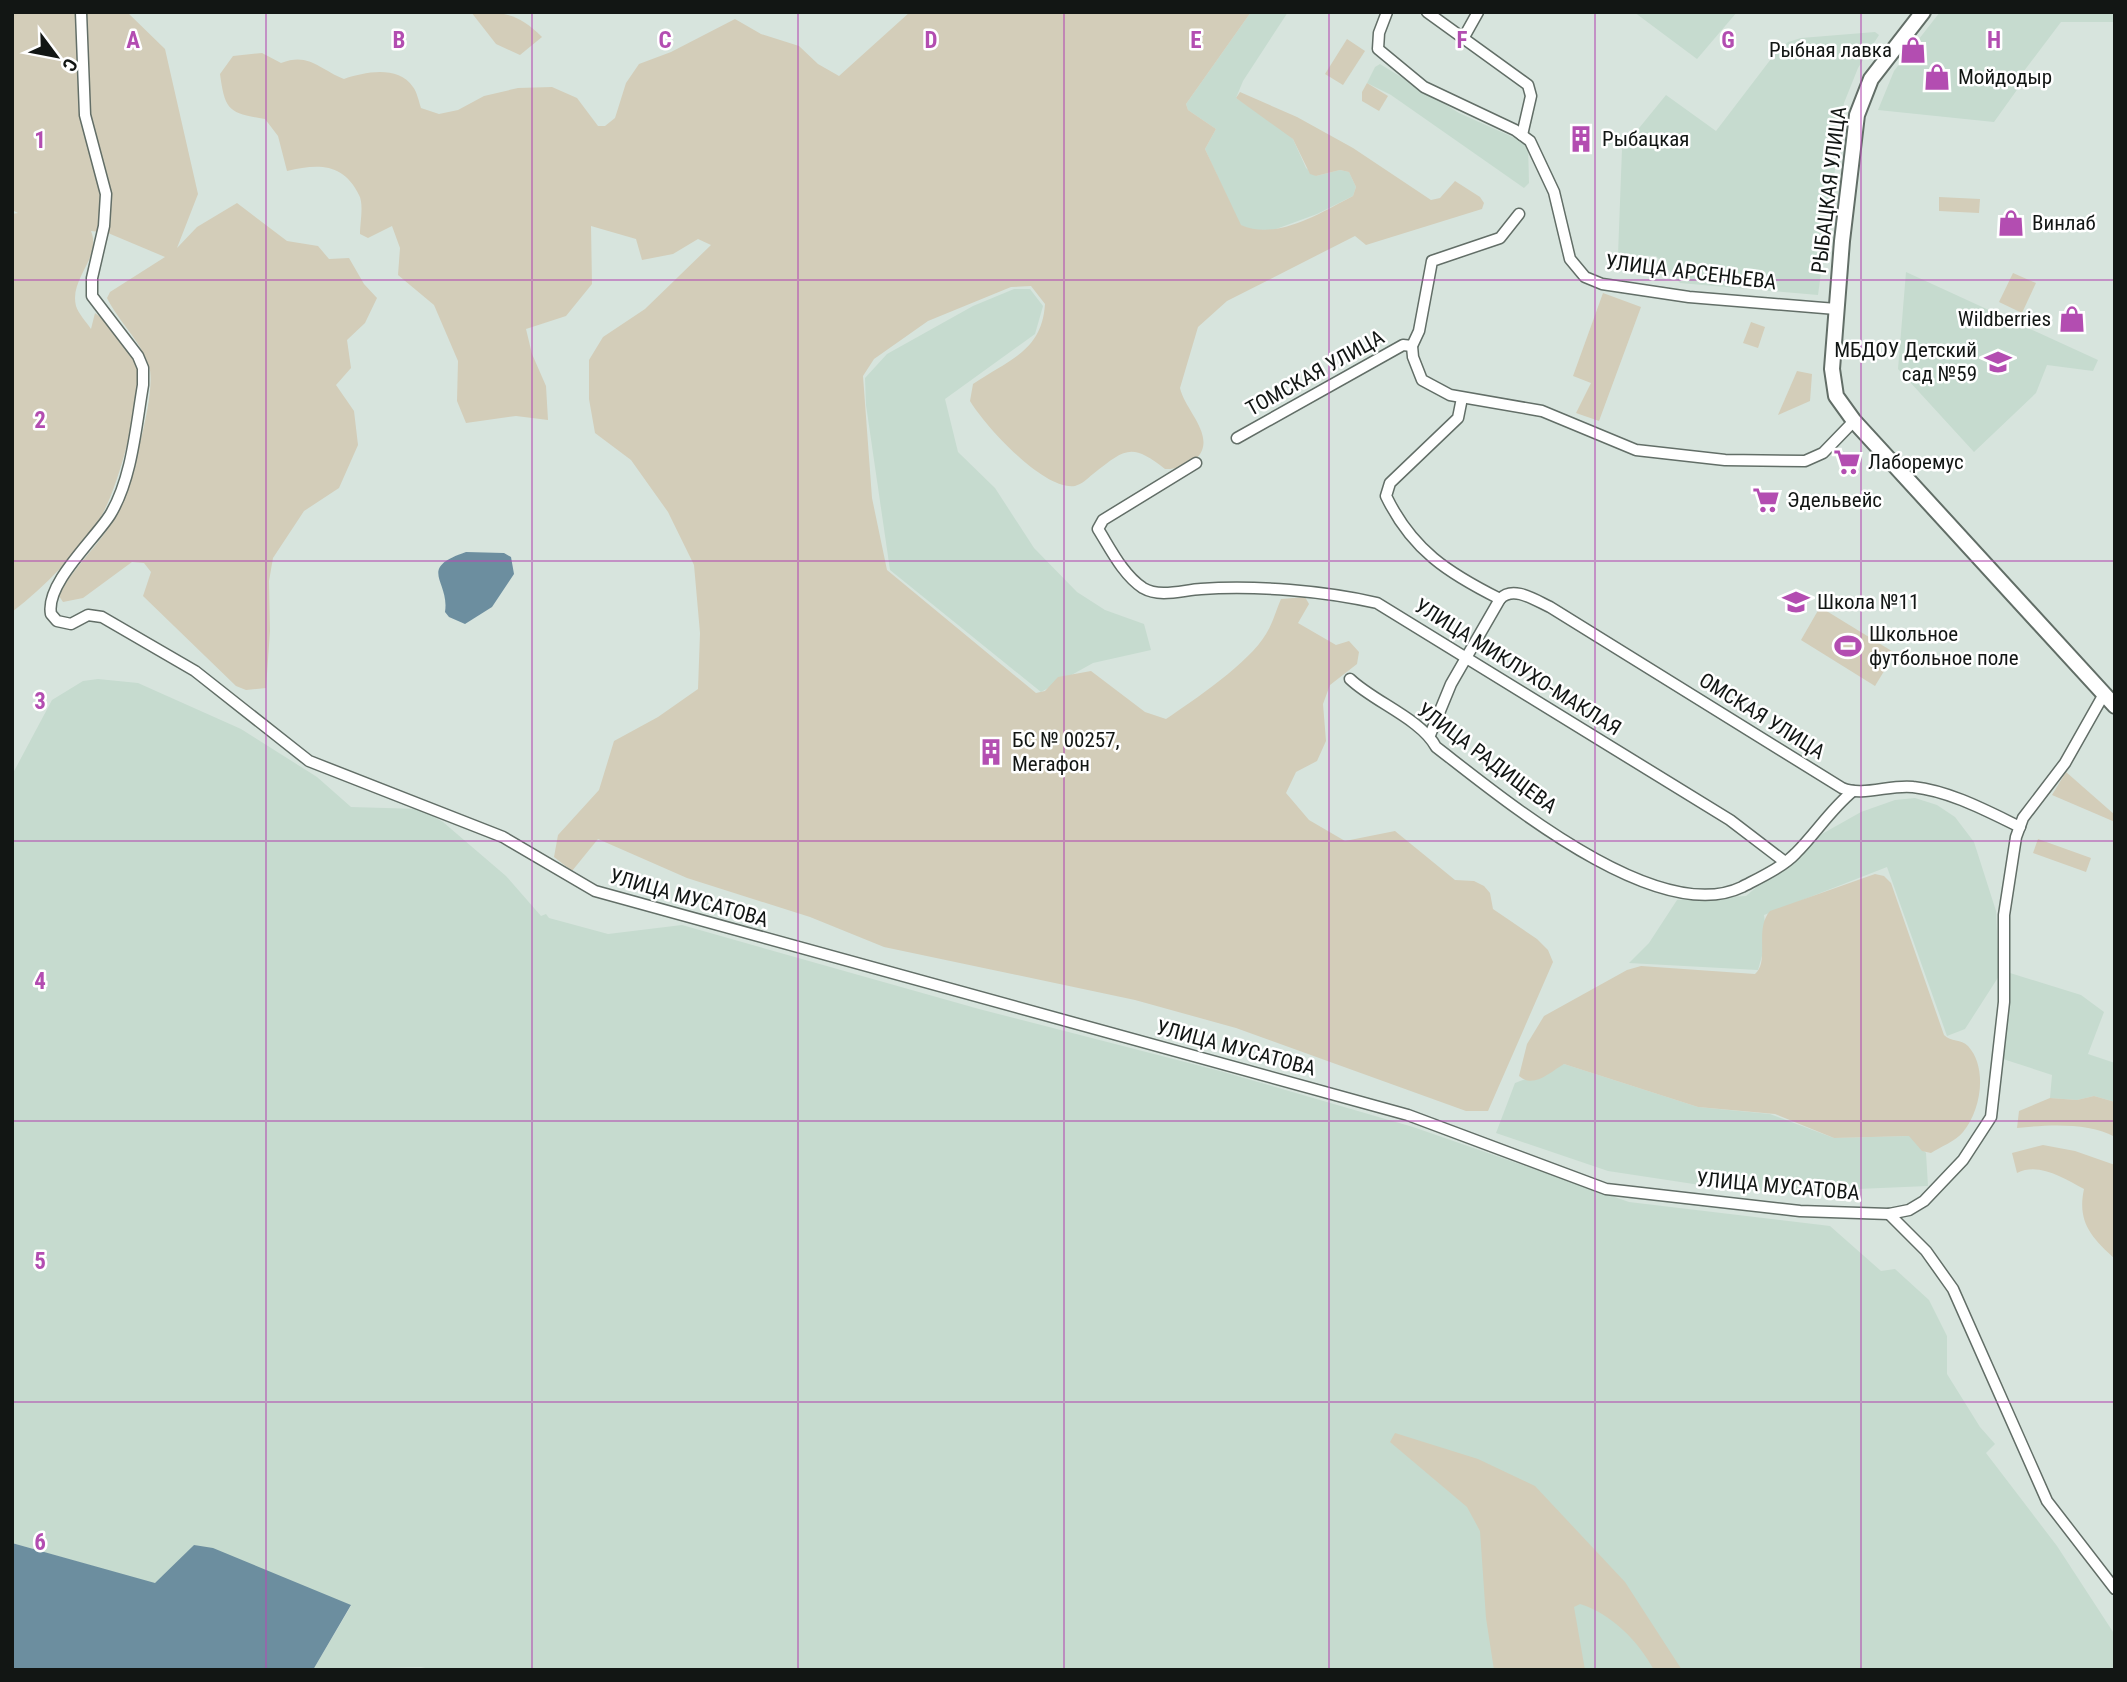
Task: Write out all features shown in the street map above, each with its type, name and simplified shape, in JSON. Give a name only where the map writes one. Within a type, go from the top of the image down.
[{"type":"main road","name":"РЫБАЦКАЯ УЛИЦА","points":[[1836,309],[1852,149],[1861,100],[1885,58],[1923,12]]},
{"type":"main road","points":[[1836,309],[1833,381],[1841,404],[2115,706]]},
{"type":"street","name":"УЛИЦА МУСАТОВА","points":[[80,12],[85,115],[106,194],[104,226],[92,278],[92,296],[138,356],[143,368],[144,385],[122,487],[111,513],[52,595],[49,606],[57,621],[71,624],[88,615],[102,617],[195,671],[309,761],[503,837],[594,891],[1408,1115],[1606,1189],[1800,1211],[1889,1214],[1909,1210],[1924,1201],[1963,1160],[1991,1117],[2004,1002],[2004,915],[2012,851],[2027,811],[2065,763],[2104,694]]},
{"type":"street","name":"УЛИЦА АРСЕНЬЕВА","points":[[1387,12],[1379,33],[1378,49],[1424,87],[1522,135],[1537,153],[1554,192],[1570,259],[1585,277],[1602,284],[1653,292],[1836,309]]},
{"type":"street","points":[[1427,12],[1528,85],[1531,96],[1522,135]]},
{"type":"street","points":[[1464,37],[1478,12]]},
{"type":"street","points":[[1519,214],[1500,238],[1432,261],[1419,331],[1412,346],[1416,371],[1422,380],[1433,388],[1462,398],[1542,411],[1636,450],[1740,461],[1804,461],[1823,453],[1854,421]]},
{"type":"street","name":"ТОМСКАЯ УЛИЦА","points":[[1237,438],[1403,345],[1412,346]]},
{"type":"street","points":[[1430,735],[1466,657],[1500,599],[1459,579],[1434,562],[1407,530],[1386,496],[1390,483],[1458,418],[1462,398]]},
{"type":"street","name":"УЛИЦА МИКЛУХО-МАКЛАЯ","points":[[1196,463],[1103,520],[1098,528],[1119,563],[1144,589],[1171,593],[1202,589],[1269,590],[1352,597],[1377,603],[1730,820],[1785,862]]},
{"type":"street","name":"ОМСКАЯ УЛИЦА","points":[[1500,599],[1507,593],[1515,592],[1550,607],[1842,788],[1853,791]]},
{"type":"street","name":"УЛИЦА РАДИЩЕВА","points":[[1350,679],[1365,694],[1430,735],[1436,747],[1510,804],[1571,844],[1636,878],[1671,892],[1693,896],[1728,892],[1785,862],[1797,853],[1831,810],[1853,791]]},
{"type":"street","points":[[1853,791],[1899,786],[1922,788],[1990,812],[2020,827]]},
{"type":"street","points":[[1889,1214],[1927,1251],[1953,1289],[2046,1501],[2115,1589]]},
{"type":"shaded area","points":[[12,12],[127,12],[165,49],[198,194],[177,248],[197,227],[237,203],[287,241],[318,246],[329,259],[349,258],[364,284],[377,298],[365,323],[347,340],[351,368],[336,385],[354,411],[358,445],[339,488],[304,511],[273,558],[269,581],[270,631],[266,688],[246,690],[236,686],[143,596],[151,572],[144,563],[132,562],[83,598],[63,602],[59,596],[106,531],[118,509],[140,444],[149,398],[149,366],[135,339],[107,298],[110,292],[165,257],[108,233],[91,231],[92,250],[75,296],[77,309],[91,329],[95,313],[122,339],[136,364],[136,404],[126,447],[114,489],[100,518],[60,568],[12,612],[12,214],[18,213],[12,210]]},
{"type":"shaded area","points":[[471,12],[510,15],[542,37],[520,55],[496,44]]},
{"type":"shaded area","points":[[910,12],[1251,12],[1186,104],[1188,110],[1216,129],[1205,149],[1241,225],[1269,230],[1298,223],[1353,196],[1356,187],[1349,172],[1340,170],[1316,176],[1310,174],[1293,139],[1236,98],[1240,92],[1297,117],[1353,148],[1431,200],[1440,198],[1455,181],[1480,197],[1484,203],[1482,209],[1366,245],[1355,236],[1227,301],[1198,327],[1180,388],[1202,433],[1203,442],[1202,451],[1196,459],[1182,467],[1165,469],[1144,455],[1128,452],[1113,459],[1080,484],[1062,485],[1032,468],[988,426],[970,401],[973,384],[1011,361],[1038,333],[1045,304],[1031,286],[1011,287],[928,321],[874,359],[863,376],[872,498],[887,570],[1036,693],[1045,691],[1058,677],[1091,671],[1145,712],[1166,719],[1247,657],[1266,634],[1281,599],[1305,597],[1309,604],[1298,623],[1336,645],[1349,641],[1359,652],[1357,664],[1330,685],[1323,704],[1326,741],[1317,761],[1296,772],[1286,793],[1309,820],[1345,841],[1395,831],[1455,880],[1474,881],[1484,886],[1490,893],[1493,909],[1537,939],[1548,950],[1553,962],[1488,1111],[1466,1111],[1236,1028],[1135,1000],[884,947],[810,917],[687,878],[598,839],[572,871],[554,857],[558,835],[599,790],[614,741],[658,717],[698,689],[700,633],[694,565],[668,512],[631,460],[595,433],[589,399],[589,360],[603,337],[645,309],[711,245],[698,239],[673,254],[642,260],[636,239],[591,226],[592,284],[566,316],[526,329],[532,354],[546,386],[548,420],[516,416],[466,423],[457,401],[458,361],[434,305],[398,275],[400,248],[392,226],[368,238],[360,234],[360,199],[353,184],[337,171],[309,167],[287,171],[278,136],[265,119],[243,115],[231,108],[224,96],[220,74],[233,56],[262,53],[281,63],[299,59],[314,63],[344,79],[362,74],[390,73],[407,80],[417,94],[421,108],[439,114],[458,110],[484,96],[518,88],[552,87],[577,98],[598,126],[605,126],[615,118],[626,83],[639,64],[671,52],[735,19],[761,34],[799,46],[818,64],[839,76]]},
{"type":"shaded area","points":[[1251,12],[1288,12],[1243,81],[1236,98],[1285,130],[1293,139],[1306,168],[1316,176],[1340,170],[1349,172],[1356,187],[1353,196],[1317,214],[1268,232],[1254,231],[1240,225],[1205,149],[1216,129],[1188,110],[1186,104]]},
{"type":"shaded area","points":[[1634,12],[1737,12],[1697,59]]},
{"type":"shaded area","points":[[1940,12],[2115,12],[2115,22],[2061,22],[2024,71],[2019,87],[1994,122],[1878,110],[1894,71]]},
{"type":"shaded area","points":[[1875,32],[1879,35],[1858,68],[1844,103],[1818,295],[1680,283],[1656,256],[1618,255],[1622,149],[1666,95],[1716,131],[1774,55],[1788,42],[1801,38]]},
{"type":"shaded area","points":[[1347,39],[1365,51],[1343,85],[1325,74]]},
{"type":"shaded area","points":[[1380,64],[1459,113],[1528,144],[1529,183],[1524,188],[1391,95],[1367,83],[1375,67]]},
{"type":"shaded area","points":[[1367,83],[1388,96],[1379,111],[1362,101],[1362,92]]},
{"type":"shaded area","points":[[1939,197],[1980,199],[1979,213],[1939,211]]},
{"type":"shaded area","name":"МБДОУ Детский сад №59","points":[[1906,272],[2098,360],[2093,371],[2047,365],[2036,393],[1974,452],[1898,369]]},
{"type":"shaded area","points":[[2013,273],[2036,283],[2022,313],[1999,302]]},
{"type":"shaded area","points":[[1014,289],[1030,289],[1043,306],[1035,334],[945,399],[958,452],[995,488],[1034,548],[1077,592],[1105,610],[1144,624],[1151,650],[1093,663],[1041,692],[890,570],[866,405],[865,378],[887,354],[973,306]]},
{"type":"shaded area","points":[[1603,293],[1641,307],[1599,421],[1576,413],[1591,383],[1573,376]]},
{"type":"shaded area","points":[[1751,322],[1765,327],[1758,348],[1743,343]]},
{"type":"shaded area","points":[[1797,371],[1812,374],[1810,401],[1778,415]]},
{"type":"shaded area","name":"Школьное футбольное поле","points":[[1820,607],[1895,653],[1875,686],[1801,640]]},
{"type":"shaded area","points":[[98,679],[138,683],[241,729],[317,777],[351,807],[420,809],[443,822],[506,876],[541,916],[546,914],[549,918],[608,934],[682,925],[979,1009],[1220,1071],[1413,1127],[1629,1202],[1830,1226],[1881,1271],[1895,1269],[1929,1300],[1947,1336],[1947,1374],[1980,1427],[1995,1444],[1986,1453],[2057,1546],[2115,1635],[2115,1670],[434,1670],[421,1667],[313,1670],[351,1606],[194,1545],[156,1584],[12,1543],[12,775],[52,700],[83,681]]},
{"type":"shaded area","points":[[2066,772],[2115,815],[2115,822],[2052,795]]},
{"type":"shaded area","points":[[1915,798],[1937,805],[1955,817],[1974,842],[1996,911],[1999,976],[1965,1029],[1947,1036],[1887,867],[1764,915],[1767,938],[1758,970],[1629,963],[1649,943],[1677,900],[1746,896],[1813,839],[1861,812],[1895,800]]},
{"type":"shaded area","points":[[2038,839],[2091,858],[2086,872],[2033,853]]},
{"type":"shaded area","points":[[1875,874],[1884,876],[1891,883],[1944,1035],[1968,1046],[1978,1066],[1980,1089],[1974,1112],[1963,1132],[1948,1144],[1931,1153],[1922,1151],[1909,1136],[1834,1138],[1775,1114],[1698,1107],[1564,1064],[1536,1080],[1525,1080],[1519,1076],[1527,1044],[1544,1016],[1627,970],[1641,966],[1755,974],[1761,961],[1765,918],[1770,911]]},
{"type":"shaded area","points":[[2010,973],[2081,995],[2104,1012],[2088,1054],[2115,1063],[2115,1102],[2094,1096],[2077,1100],[2050,1098],[2052,1075],[2003,1059]]},
{"type":"shaded area","points":[[1564,1064],[1698,1107],[1770,1114],[1834,1138],[1910,1136],[1926,1153],[1928,1186],[1787,1192],[1720,1188],[1608,1171],[1496,1133],[1515,1083]]},
{"type":"shaded area","points":[[2094,1096],[2115,1102],[2115,1137],[2080,1127],[2017,1128],[2019,1111],[2050,1098],[2077,1100]]},
{"type":"shaded area","points":[[2043,1145],[2075,1151],[2115,1165],[2115,1259],[2093,1236],[2084,1220],[2084,1189],[2042,1170],[2017,1173],[2012,1153]]},
{"type":"shaded area","points":[[1395,1433],[1478,1459],[1535,1486],[1625,1582],[1682,1670],[1654,1670],[1623,1630],[1603,1614],[1580,1604],[1574,1607],[1585,1670],[1494,1670],[1486,1618],[1480,1531],[1467,1507],[1390,1442]]},
{"type":"water","points":[[466,552],[504,553],[511,557],[514,574],[492,607],[465,624],[449,617],[445,612],[439,570],[442,564],[451,558]]},
{"type":"water","points":[[12,1543],[155,1583],[194,1545],[213,1548],[351,1605],[313,1670],[12,1670]]},
{"type":"place","name":"Рыбная лавка","points":[[1913,50]]},
{"type":"place","name":"Мойдодыр","points":[[1937,77]]},
{"type":"place","name":"Рыбацкая","points":[[1581,139]]},
{"type":"place","name":"Винлаб","points":[[2011,223]]},
{"type":"place","name":"Wildberries","points":[[2072,319]]},
{"type":"place","name":"МБДОУ Детский сад №59","points":[[1998,362]]},
{"type":"place","name":"Лаборемус","points":[[1847,462]]},
{"type":"place","name":"Эдельвейс","points":[[1766,500]]},
{"type":"place","name":"Школа №11","points":[[1796,602]]},
{"type":"place","name":"Школьное футбольное поле","points":[[1848,646]]},
{"type":"place","name":"БС № 00257, Мегафон","points":[[991,752]]}]
